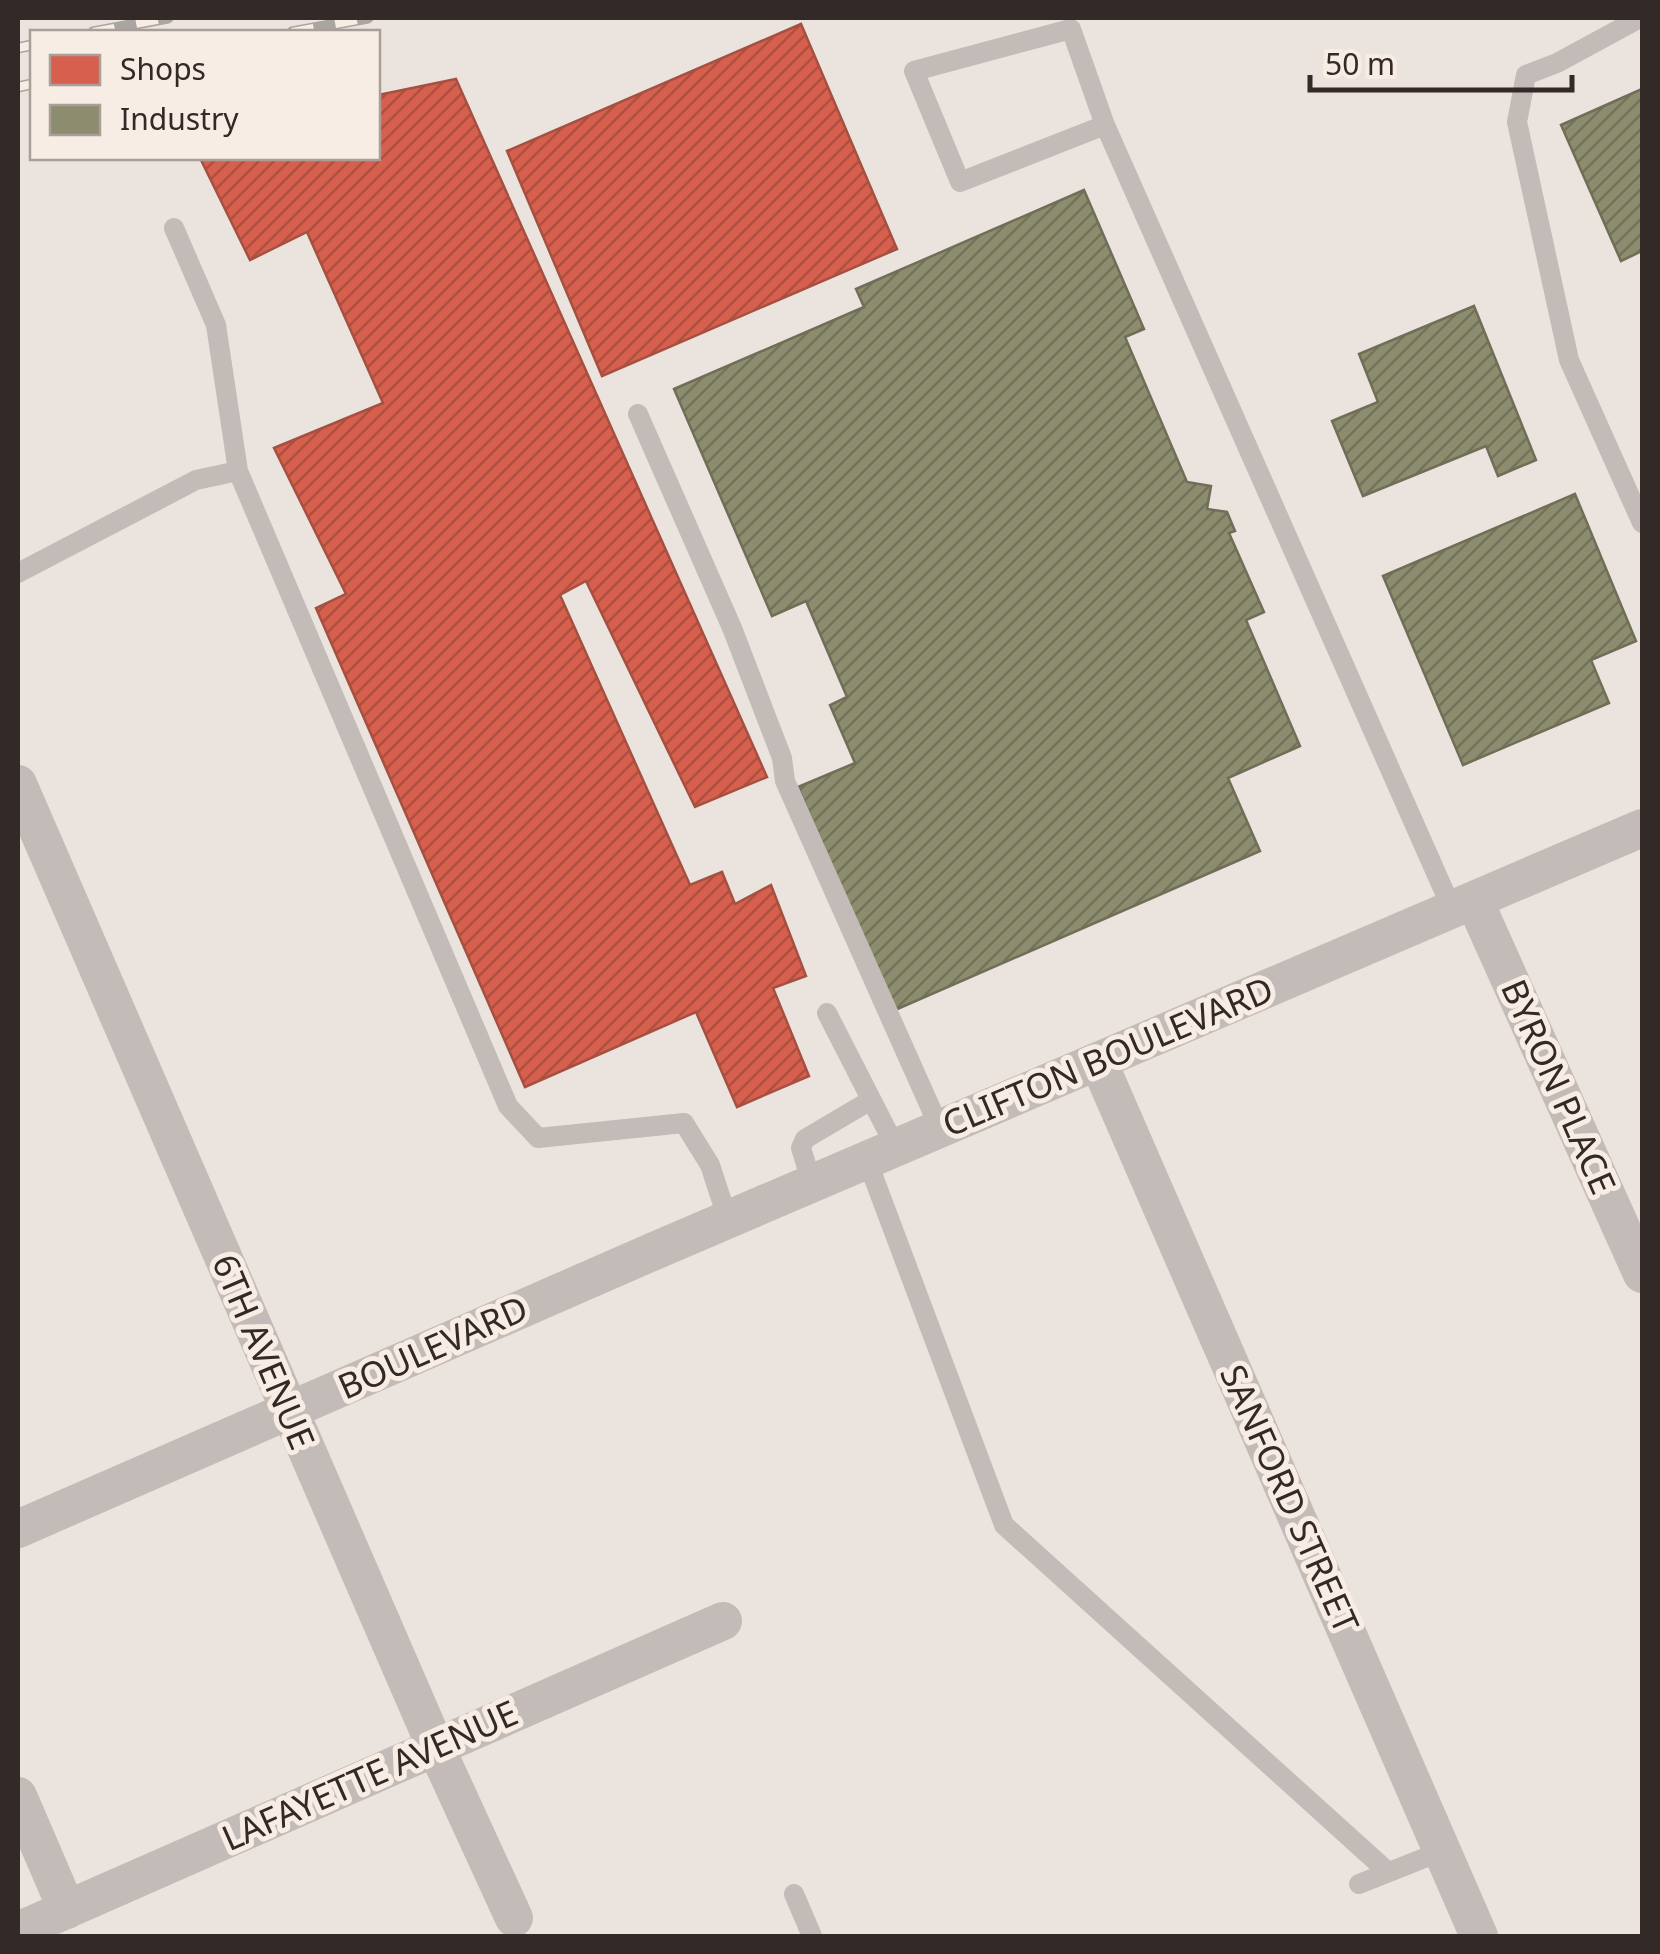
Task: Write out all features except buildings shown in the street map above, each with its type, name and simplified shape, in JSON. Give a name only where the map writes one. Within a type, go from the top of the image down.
[{"type":"street","name":"6TH AVENUE","points":[[18,784],[288,1411],[514,1918]]},
{"type":"street","name":"CLIFTON BOULEVARD","points":[[573,1287],[1642,828]]},
{"type":"street","name":"BYRON PLACE","points":[[1463,904],[1642,1274]]},
{"type":"street","name":"SANFORD STREET","points":[[1098,1061],[1479,1936]]},
{"type":"street","name":"BOULEVARD","points":[[18,1529],[573,1287]]},
{"type":"street","name":"LAFAYETTE AVENUE","points":[[18,1931],[723,1620]]},
{"type":"street","points":[[18,1796],[67,1910]]},
{"type":"lane","points":[[1640,18],[1526,75],[1517,122],[1569,360],[1642,524]]},
{"type":"lane","points":[[1105,125],[960,182],[914,71],[1071,29],[1105,125],[1463,904]]},
{"type":"lane","points":[[174,228],[216,325],[238,470],[508,1106],[538,1138],[684,1122],[710,1165],[728,1220]]},
{"type":"lane","points":[[638,414],[732,628],[782,758],[785,781],[940,1129]]},
{"type":"lane","points":[[18,572],[196,480],[238,470]]},
{"type":"lane","points":[[827,1013],[871,1100],[882,1154],[1004,1525],[1388,1872]]},
{"type":"lane","points":[[812,1184],[800,1148],[805,1139],[871,1100]]},
{"type":"lane","points":[[1359,1884],[1442,1850]]},
{"type":"lane","points":[[794,1894],[812,1936]]},
{"type":"railway","points":[[104,30],[168,18]]},
{"type":"railway","points":[[303,30],[368,18]]},
{"type":"railway","points":[[18,48],[30,45]]},
{"type":"railway","points":[[18,87],[30,84]]}]
